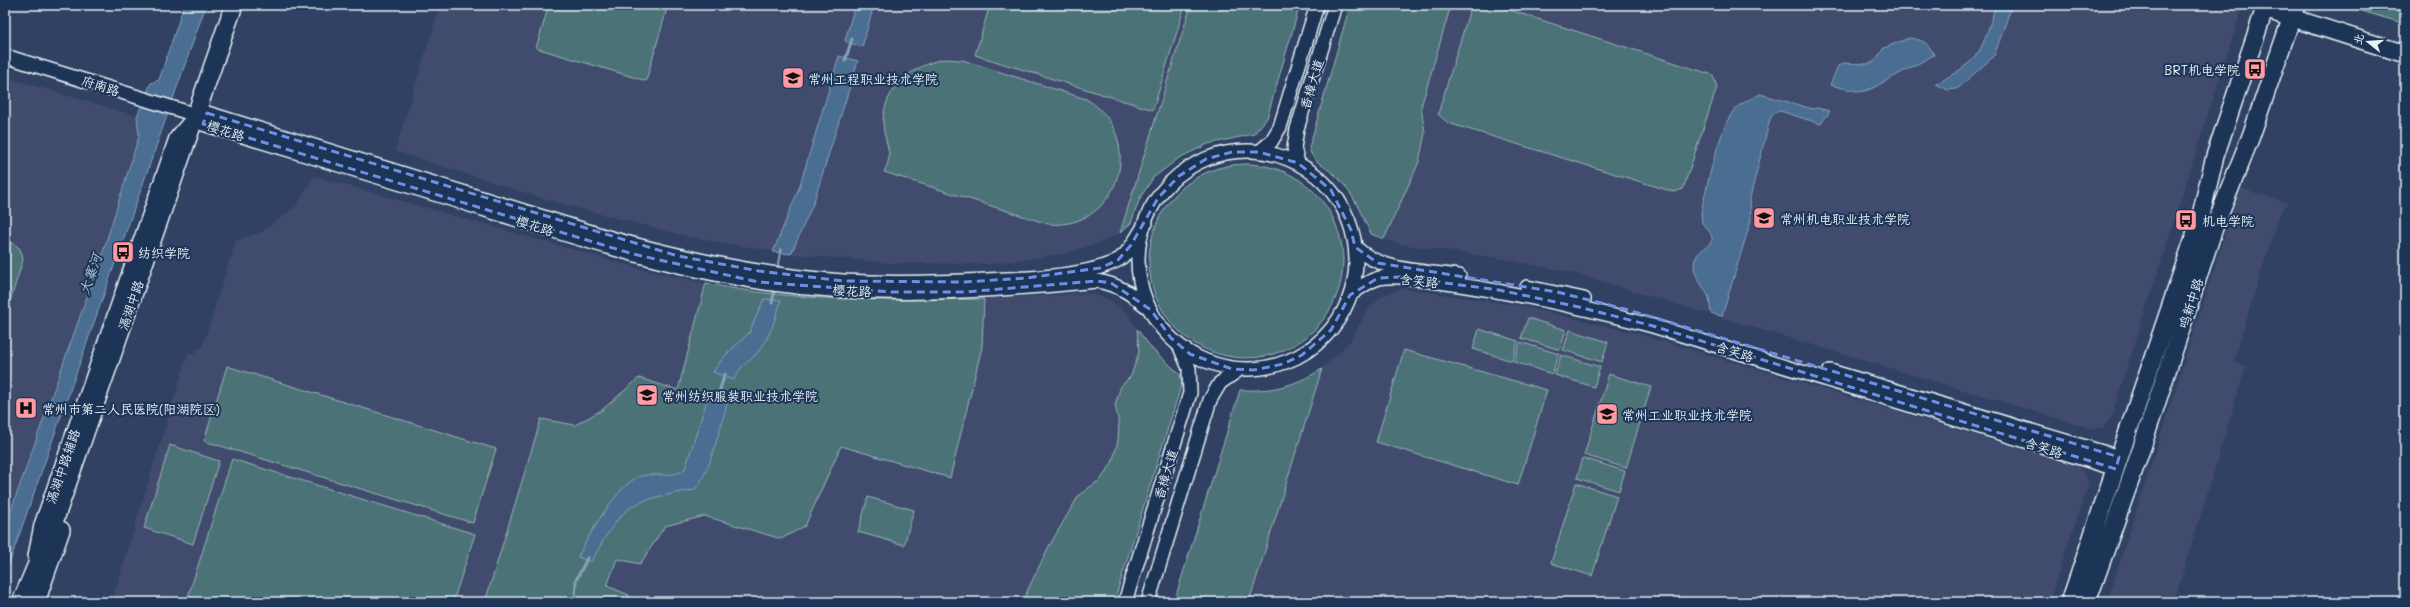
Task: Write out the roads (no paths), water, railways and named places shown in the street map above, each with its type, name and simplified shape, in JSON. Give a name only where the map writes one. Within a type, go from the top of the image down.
[{"type":"main road","name":"滆湖中路","points":[[36,602],[202,117],[234,5]]},
{"type":"main road","name":"滆湖中路","points":[[21,602],[30,576],[52,528],[244,5]]},
{"type":"main road","points":[[2265,7],[2294,11],[2405,44]]},
{"type":"main road","name":"鸣新中路","points":[[2070,602],[2199,222],[2214,156],[2265,7]]},
{"type":"main road","points":[[2294,11],[2405,54]]},
{"type":"main road","name":"鸣新中路","points":[[2087,602],[2142,447],[2214,228],[2251,136],[2294,11]]},
{"type":"street","name":"香樟大道","points":[[1259,152],[1270,142],[1280,127],[1317,5]]},
{"type":"street","name":"香樟大道","points":[[1298,164],[1294,148],[1297,129],[1335,5]]},
{"type":"street","name":"府南路","points":[[5,56],[202,117]]},
{"type":"street","name":"樱花路","points":[[202,117],[614,239],[767,278],[891,292],[965,292],[1096,280],[1111,283],[1125,290],[1151,310]]},
{"type":"street","points":[[1232,152],[1259,152],[1281,156],[1298,164],[1320,179],[1341,204],[1349,222],[1355,247],[1355,274],[1350,295],[1331,330],[1317,344],[1302,355],[1283,364],[1254,370],[1209,363],[1190,354],[1179,345],[1156,321],[1145,298],[1139,274],[1139,253],[1146,223],[1158,198],[1168,186],[1193,166],[1206,159],[1232,152]]},
{"type":"street","name":"樱花路","points":[[788,280],[965,282],[1026,278],[1100,268],[1118,260],[1146,223]]},
{"type":"street","name":"含笑路","points":[[1355,247],[1366,257],[1378,263],[1557,292],[1625,309],[2118,463]]},
{"type":"street","name":"含笑路","points":[[1350,295],[1363,285],[1378,278],[1399,277],[1499,290],[1580,307],[1653,326],[2118,463]]},
{"type":"street","name":"香樟大道","points":[[1125,602],[1190,393],[1189,368],[1179,345]]},
{"type":"street","name":"香樟大道","points":[[1148,602],[1210,400],[1220,383],[1240,369]]},
{"type":"waterway","points":[[845,61],[852,39]]},
{"type":"waterway","points":[[777,272],[781,250]]},
{"type":"waterway","points":[[772,303],[775,287]]},
{"type":"waterway","points":[[716,401],[725,374]]},
{"type":"waterway","points":[[575,602],[576,580],[588,557]]},
{"type":"place","name":"BRT机电学院","points":[[2255,69]]},
{"type":"place","name":"常州工程职业技术学院","points":[[793,78]]},
{"type":"place","name":"常州机电职业技术学院","points":[[1764,218]]},
{"type":"place","name":"机电学院","points":[[2186,220]]},
{"type":"place","name":"纺织学院","points":[[123,252]]},
{"type":"place","name":"常州纺织服装职业技术学院","points":[[647,395]]},
{"type":"place","name":"常州市第二人民医院(阳湖院区)","points":[[26,408]]},
{"type":"place","name":"常州工业职业技术学院","points":[[1607,414]]},
{"type":"water label","name":"大寨河","points":[[90,274]]}]
